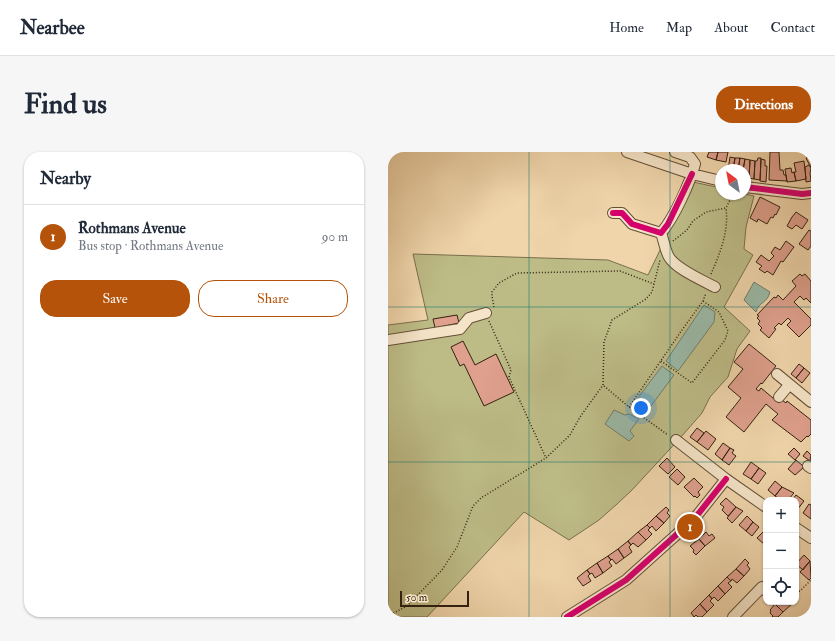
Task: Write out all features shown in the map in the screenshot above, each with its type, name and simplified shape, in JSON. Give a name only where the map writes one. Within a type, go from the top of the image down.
[{"type":"street","points":[[627,152],[645,155],[692,174],[715,180]]},
{"type":"street","points":[[661,233],[668,224],[692,174],[695,164],[690,157],[675,152]]},
{"type":"street","points":[[751,188],[802,194],[811,193]]},
{"type":"street","points":[[613,213],[622,213],[632,224],[661,233]]},
{"type":"street","points":[[661,233],[670,259],[711,285]]},
{"type":"street","points":[[388,340],[460,329],[469,318],[486,313]]},
{"type":"street","points":[[777,374],[789,385],[810,400]]},
{"type":"street","points":[[779,397],[789,385]]},
{"type":"street","points":[[675,440],[763,505]]},
{"type":"street","points":[[567,617],[626,580],[695,518],[726,479]]},
{"type":"street","points":[[799,530],[811,537]]},
{"type":"street","points":[[733,617],[762,588],[763,589]]},
{"type":"path","points":[[629,408],[706,297],[722,248],[726,231],[726,208],[730,200]]},
{"type":"path","points":[[388,616],[407,606],[442,570],[457,547],[473,506],[481,498],[546,458],[570,435],[580,417],[604,385],[604,342],[612,320],[646,299],[652,292],[663,246],[680,236],[687,230],[693,221],[706,212],[726,208]]},
{"type":"path","points":[[546,458],[509,377],[511,370],[486,313],[495,310],[492,292],[499,283],[517,273],[620,271],[654,284]]},
{"type":"path","points":[[661,361],[692,383],[725,340],[728,332],[719,312],[703,301]]},
{"type":"path","points":[[604,385],[629,408],[675,440]]},
{"type":"path","points":[[799,590],[811,580]]},
{"type":"shaded area","points":[[693,182],[715,187],[715,200],[751,200],[751,195],[754,196],[746,227],[744,249],[753,255],[724,307],[750,331],[737,349],[728,377],[710,397],[702,413],[632,490],[599,520],[569,540],[524,512],[427,617],[388,617],[388,325],[428,320],[413,254],[608,260],[648,275]]},
{"type":"shaded area","points":[[754,282],[770,292],[767,299],[757,308],[756,312],[744,300]]},
{"type":"shaded area","points":[[704,305],[715,312],[714,322],[678,371],[666,361]]},
{"type":"shaded area","points":[[662,366],[674,375],[645,414],[635,407],[637,399]]},
{"type":"shaded area","points":[[614,410],[625,415],[629,414],[639,419],[630,431],[634,436],[629,441],[605,424]]},
{"type":"building","points":[[709,152],[718,152],[716,160],[707,157]]},
{"type":"building","points":[[718,152],[728,152],[726,162],[716,160]]},
{"type":"building","points":[[770,152],[779,152],[780,170],[783,170],[787,181],[769,180]]},
{"type":"building","points":[[811,156],[811,168],[806,158]]},
{"type":"building","points":[[730,157],[735,158],[734,164],[729,164]]},
{"type":"building","points":[[735,158],[740,158],[739,164],[734,164]]},
{"type":"building","points":[[740,158],[745,159],[744,164],[739,164]]},
{"type":"building","points":[[758,158],[761,158],[760,180],[754,179],[755,161],[757,161]]},
{"type":"building","points":[[745,159],[750,160],[750,164],[744,164]]},
{"type":"building","points":[[761,159],[765,160],[765,166],[767,166],[766,182],[760,181]]},
{"type":"building","points":[[750,160],[755,161],[754,179],[751,178],[751,164]]},
{"type":"building","points":[[804,161],[806,179],[796,181],[794,163]]},
{"type":"building","points":[[809,165],[811,168],[811,181],[806,182],[805,167]]},
{"type":"building","points":[[791,168],[792,173],[794,172],[796,181],[787,182],[785,169]]},
{"type":"building","points":[[760,197],[780,207],[776,215],[775,214],[773,218],[771,217],[767,224],[758,219],[757,222],[750,218]]},
{"type":"building","points":[[796,212],[808,220],[802,229],[796,225],[792,229],[787,226]]},
{"type":"building","points":[[809,230],[811,231],[811,246],[808,250],[799,244]]},
{"type":"building","points":[[786,241],[794,247],[783,262],[781,261],[773,275],[767,271],[765,273],[759,269],[762,266],[756,262],[761,255],[769,261],[774,256],[771,253],[775,247],[780,250]]},
{"type":"building","points":[[800,274],[802,276],[805,274],[811,281],[811,303],[806,298],[804,300],[800,296],[794,302],[811,319],[811,325],[799,337],[787,325],[791,321],[788,318],[781,325],[779,323],[774,328],[776,329],[769,338],[760,330],[762,328],[758,324],[760,321],[757,318],[759,316],[757,315],[774,297],[776,298],[778,295],[783,300],[796,286],[792,281]]},
{"type":"building","points":[[457,315],[459,323],[435,328],[433,319]]},
{"type":"building","points":[[463,341],[475,365],[496,354],[514,392],[484,406],[464,364],[460,366],[451,347]]},
{"type":"building","points":[[749,344],[776,366],[762,384],[761,383],[756,389],[759,391],[761,388],[779,403],[782,400],[786,403],[787,401],[811,420],[811,434],[801,442],[772,420],[778,414],[766,404],[744,432],[726,417],[741,398],[728,387],[743,369],[734,362]]},
{"type":"building","points":[[799,364],[804,368],[796,378],[791,374]]},
{"type":"building","points":[[804,368],[810,373],[802,383],[796,378]]},
{"type":"building","points":[[697,428],[704,433],[697,442],[690,437]]},
{"type":"building","points":[[706,431],[716,439],[708,450],[697,442]]},
{"type":"building","points":[[723,443],[730,448],[722,460],[715,454]]},
{"type":"building","points":[[730,448],[734,450],[732,453],[736,456],[729,465],[722,460]]},
{"type":"building","points":[[794,448],[800,454],[795,460],[788,454]]},
{"type":"building","points":[[807,451],[811,455],[810,461],[803,456]]},
{"type":"building","points":[[667,458],[675,467],[668,474],[659,466]]},
{"type":"building","points":[[796,460],[803,466],[803,468],[795,475],[788,469]]},
{"type":"building","points":[[751,462],[759,468],[751,479],[743,474]]},
{"type":"building","points":[[759,468],[766,473],[758,484],[751,479]]},
{"type":"building","points":[[677,469],[685,477],[678,485],[669,477]]},
{"type":"building","points":[[694,478],[703,487],[698,492],[700,495],[697,498],[684,487]]},
{"type":"building","points":[[775,481],[782,487],[775,496],[768,490]]},
{"type":"building","points":[[782,487],[794,493],[791,497],[775,496]]},
{"type":"building","points":[[799,497],[804,501],[799,507]]},
{"type":"building","points":[[726,498],[736,507],[728,516],[722,510],[724,507],[720,504]]},
{"type":"building","points":[[809,504],[811,505],[811,519],[803,513]]},
{"type":"building","points":[[666,507],[669,510],[667,513],[670,516],[664,523],[656,516]]},
{"type":"building","points":[[736,507],[743,511],[732,523],[727,518]]},
{"type":"building","points":[[656,516],[664,523],[656,531],[652,526],[650,528],[647,525]]},
{"type":"building","points":[[747,516],[753,522],[746,531],[739,525]]},
{"type":"building","points":[[753,522],[759,527],[752,536],[746,531]]},
{"type":"building","points":[[647,525],[650,528],[648,530],[652,534],[646,540],[638,532]]},
{"type":"building","points":[[638,532],[646,540],[638,547],[633,543],[631,545],[628,541]]},
{"type":"building","points":[[706,532],[709,536],[712,534],[715,538],[705,546],[699,539]]},
{"type":"building","points":[[763,532],[763,543],[757,538]]},
{"type":"building","points":[[699,539],[705,546],[696,555],[690,546]]},
{"type":"building","points":[[628,541],[631,545],[629,547],[632,552],[624,558],[618,549]]},
{"type":"building","points":[[618,549],[624,558],[616,564],[608,556]]},
{"type":"building","points":[[804,555],[810,561],[803,570],[799,567],[799,561]]},
{"type":"building","points":[[608,556],[611,560],[609,562],[612,566],[603,573],[597,563]]},
{"type":"building","points":[[745,559],[749,563],[747,565],[750,569],[744,576],[736,569]]},
{"type":"building","points":[[810,561],[811,578],[809,580],[800,572]]},
{"type":"building","points":[[597,563],[603,573],[595,578],[592,573],[590,574],[587,570]]},
{"type":"building","points":[[736,569],[744,576],[737,583],[732,579],[731,581],[727,577]]},
{"type":"building","points":[[587,570],[590,574],[588,576],[591,581],[583,586],[577,578]]},
{"type":"building","points":[[727,577],[731,581],[728,583],[732,587],[725,594],[718,586]]},
{"type":"building","points":[[718,586],[725,594],[718,601],[714,597],[712,599],[709,595]]},
{"type":"building","points":[[709,595],[712,599],[710,601],[714,605],[707,612],[700,604]]},
{"type":"building","points":[[700,604],[707,612],[702,617],[698,617],[696,615],[694,617],[691,613]]},
{"type":"building","points":[[776,605],[791,605],[783,612]]},
{"type":"building","points":[[776,605],[783,612],[778,617],[772,617],[773,616],[770,613],[770,610]]},
{"type":"cycle path","points":[[613,213],[622,213],[632,224],[661,233],[668,224],[692,174]]},
{"type":"cycle path","points":[[751,188],[802,194],[811,193]]},
{"type":"cycle path","points":[[567,617],[626,580],[695,518],[726,479]]},
{"type":"place","name":"Rothmans Avenue","points":[[690,527]]}]
